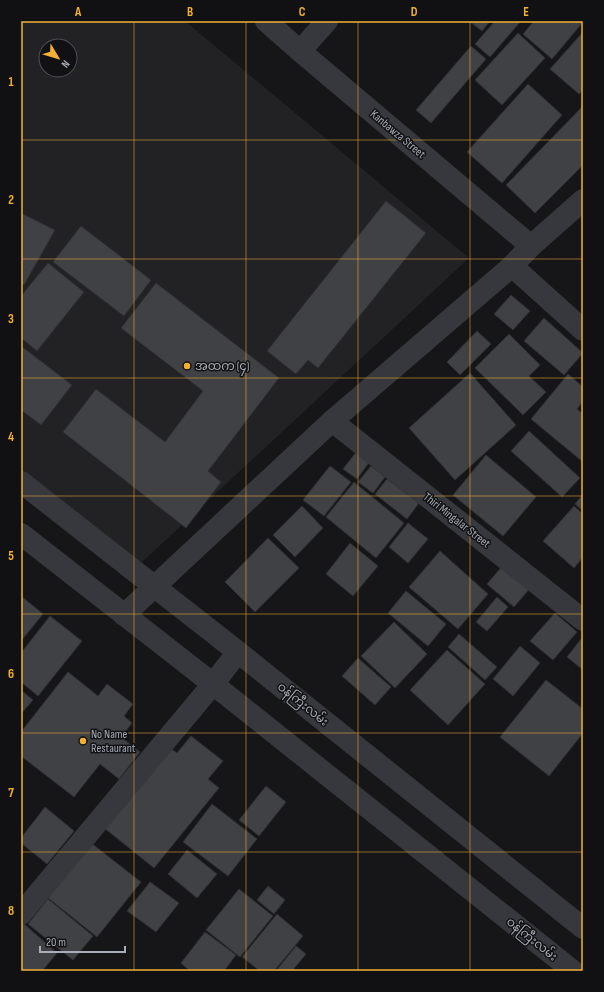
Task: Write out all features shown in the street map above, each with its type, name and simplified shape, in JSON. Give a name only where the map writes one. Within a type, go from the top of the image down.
[{"type":"street","name":"Kanbawza Street","points":[[266,21],[531,246]]},
{"type":"street","points":[[300,51],[327,21]]},
{"type":"street","points":[[124,615],[332,421],[512,266],[531,246],[583,200]]},
{"type":"street","points":[[512,266],[583,330]]},
{"type":"street","name":"Thiri Mingalar Street","points":[[332,421],[583,620]]},
{"type":"street","name":"ဝန်ကြီးလမ်း","points":[[21,482],[238,652],[583,928]]},
{"type":"street","name":"ဝန်ကြီးလမ်း","points":[[21,534],[213,684],[573,971]]},
{"type":"street","points":[[21,914],[238,652]]},
{"type":"shaded area","name":"အထက (၄)","points":[[21,21],[185,21],[469,258],[141,563],[21,473]]},
{"type":"building","points":[[469,21],[490,21],[482,31]]},
{"type":"building","points":[[495,21],[521,21],[490,57],[475,44]]},
{"type":"building","points":[[534,21],[583,22],[552,59],[523,34]]},
{"type":"building","points":[[583,32],[583,90],[579,94],[550,69]]},
{"type":"building","points":[[518,33],[545,58],[502,105],[475,80]]},
{"type":"building","points":[[471,46],[486,59],[431,123],[416,110]]},
{"type":"building","points":[[528,84],[562,115],[502,183],[467,152]]},
{"type":"building","points":[[583,106],[583,165],[535,213],[506,185]]},
{"type":"building","points":[[386,201],[426,233],[318,368],[308,360],[296,374],[267,351]]},
{"type":"building","points":[[21,213],[55,230],[24,285],[21,283]]},
{"type":"building","points":[[81,226],[151,280],[124,316],[53,262]]},
{"type":"building","points":[[48,263],[84,292],[37,351],[21,338],[21,296]]},
{"type":"building","points":[[156,283],[279,378],[208,471],[221,482],[186,528],[63,432],[96,389],[165,442],[203,391],[121,328]]},
{"type":"building","points":[[511,295],[530,311],[513,330],[494,314]]},
{"type":"building","points":[[544,318],[583,353],[564,375],[524,341]]},
{"type":"building","points":[[477,331],[491,344],[460,375],[447,362]]},
{"type":"building","points":[[509,334],[540,365],[529,376],[546,392],[523,415],[475,368]]},
{"type":"building","points":[[21,346],[72,385],[41,425],[21,410]]},
{"type":"building","points":[[470,373],[516,425],[455,480],[409,428]]},
{"type":"building","points":[[568,374],[583,387],[583,401],[577,409],[583,414],[583,462],[531,419]]},
{"type":"building","points":[[529,431],[580,478],[562,497],[511,451]]},
{"type":"building","points":[[357,451],[370,461],[357,479],[343,469]]},
{"type":"building","points":[[486,455],[536,497],[503,536],[453,495]]},
{"type":"building","points":[[330,466],[351,482],[324,516],[303,500]]},
{"type":"building","points":[[371,466],[385,477],[373,493],[358,482]]},
{"type":"building","points":[[387,479],[419,503],[407,519],[375,494]]},
{"type":"building","points":[[354,482],[404,523],[376,558],[326,517]]},
{"type":"building","points":[[583,494],[583,511],[575,504]]},
{"type":"building","points":[[302,506],[323,528],[295,557],[273,535]]},
{"type":"building","points":[[574,506],[583,514],[583,557],[574,568],[543,541]]},
{"type":"building","points":[[408,523],[428,539],[408,563],[389,547]]},
{"type":"building","points":[[268,538],[299,568],[255,612],[225,582]]},
{"type":"building","points":[[350,543],[378,566],[353,596],[326,574]]},
{"type":"building","points":[[440,551],[488,594],[458,629],[409,587]]},
{"type":"building","points":[[504,564],[531,587],[514,607],[487,584]]},
{"type":"building","points":[[406,591],[446,624],[428,646],[388,613]]},
{"type":"building","points":[[21,596],[43,614],[21,641]]},
{"type":"building","points":[[497,597],[508,607],[487,631],[476,622]]},
{"type":"building","points":[[555,613],[577,632],[553,660],[530,641]]},
{"type":"building","points":[[50,616],[82,641],[38,696],[21,682],[21,653]]},
{"type":"building","points":[[394,622],[427,654],[395,688],[361,656]]},
{"type":"building","points":[[459,634],[497,667],[485,680],[448,647]]},
{"type":"building","points":[[581,639],[583,640],[583,670],[567,657]]},
{"type":"building","points":[[520,646],[540,663],[513,696],[493,679]]},
{"type":"building","points":[[447,650],[485,684],[448,725],[410,690]]},
{"type":"building","points":[[358,658],[391,687],[375,705],[342,676]]},
{"type":"building","points":[[68,672],[98,696],[107,684],[133,704],[124,716],[132,723],[121,737],[140,752],[119,779],[100,764],[74,797],[21,756],[21,732]]},
{"type":"building","points":[[546,680],[583,709],[583,733],[549,776],[500,737]]},
{"type":"building","points":[[21,690],[33,700],[21,714]]},
{"type":"building","points":[[191,736],[223,761],[208,779],[219,788],[154,868],[103,827],[167,746],[177,753]]},
{"type":"building","points":[[266,786],[286,802],[259,836],[239,820]]},
{"type":"building","points":[[212,804],[257,839],[228,876],[183,842]]},
{"type":"building","points":[[45,807],[74,831],[47,864],[21,843],[21,838]]},
{"type":"building","points":[[91,843],[141,882],[97,937],[47,897]]},
{"type":"building","points":[[187,850],[217,874],[197,898],[168,874]]},
{"type":"building","points":[[150,882],[179,903],[156,932],[127,911]]},
{"type":"building","points":[[268,886],[285,900],[274,914],[257,900]]},
{"type":"building","points":[[239,889],[273,916],[240,957],[206,930]]},
{"type":"building","points":[[48,899],[93,936],[73,960],[28,924]]},
{"type":"building","points":[[277,914],[303,936],[274,971],[260,971],[242,957]]},
{"type":"building","points":[[23,923],[57,953],[42,971],[21,971],[21,926]]},
{"type":"building","points":[[205,932],[236,955],[224,971],[190,971],[181,963]]},
{"type":"building","points":[[296,946],[306,954],[292,971],[276,971]]},
{"type":"place","name":"အထက (၄)","points":[[187,366]]},
{"type":"place","name":"No Name Restaurant","points":[[83,741]]}]
